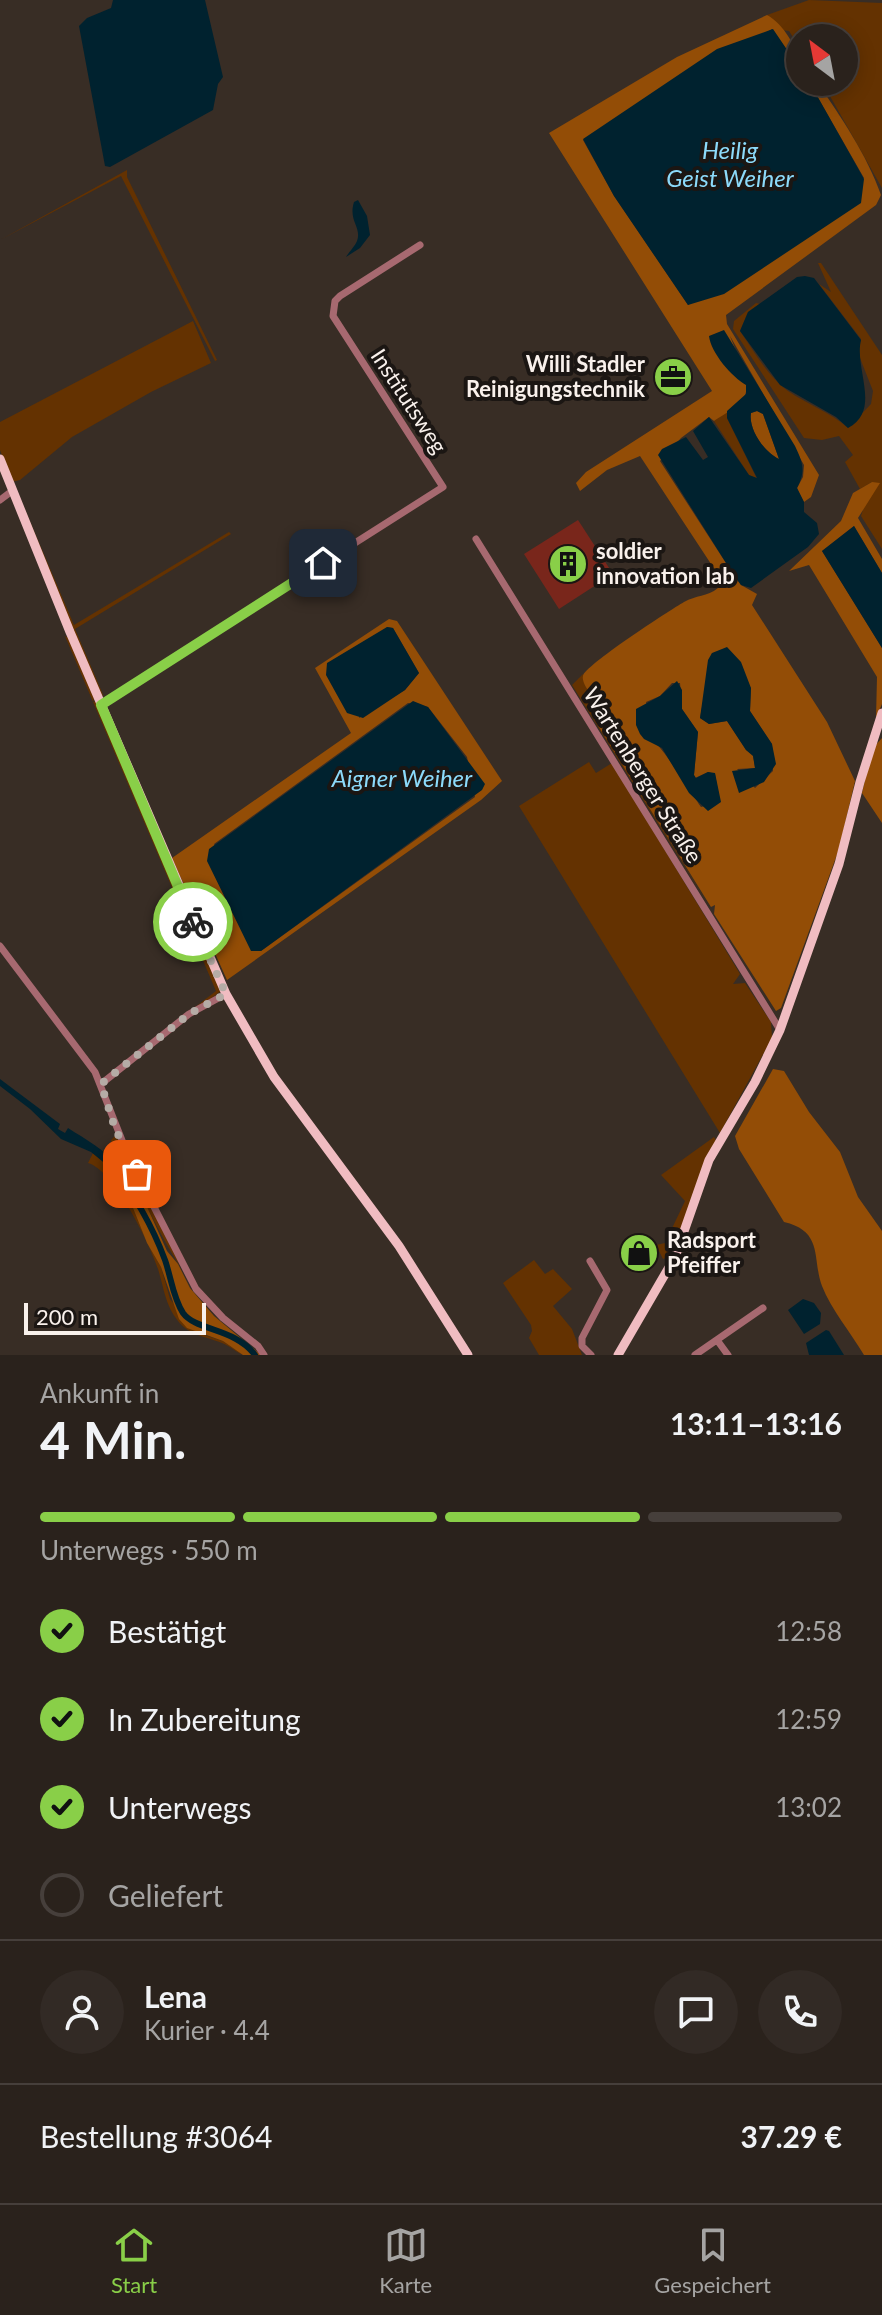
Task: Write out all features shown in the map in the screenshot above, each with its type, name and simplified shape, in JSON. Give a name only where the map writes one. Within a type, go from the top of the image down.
[{"type":"main road","points":[[0,459],[101,705],[226,994],[281,1087],[416,1273],[468,1355]]},
{"type":"main road","points":[[618,1355],[675,1257],[709,1160],[755,1082],[780,1030],[839,864],[882,713]]},
{"type":"street","name":"Institutsweg","points":[[101,705],[443,487],[333,316],[340,296],[420,245]]},
{"type":"street","points":[[0,500],[12,491]]},
{"type":"street","name":"Wartenberger Straße","points":[[476,539],[780,1030]]},
{"type":"street","points":[[0,946],[79,1048],[101,1084],[129,1158],[196,1289],[264,1355]]},
{"type":"street","points":[[101,1084],[189,1014],[226,994]]},
{"type":"street","points":[[590,1261],[607,1290],[582,1338],[582,1346],[591,1355]]},
{"type":"street","points":[[695,1355],[763,1308]]},
{"type":"street","points":[[717,1340],[728,1355]]},
{"type":"shaded area","points":[[809,0],[882,3],[882,188],[830,96],[858,96],[858,24],[786,24],[786,31],[767,15]]},
{"type":"shaded area","points":[[767,15],[786,33],[786,49],[772,29],[583,140],[614,196],[688,305],[864,178],[817,96],[826,96],[844,123],[881,195],[876,205],[726,315],[727,324],[819,475],[811,497],[804,502],[797,488],[803,477],[804,465],[730,336],[745,375],[744,397],[722,416],[714,421],[709,417],[681,438],[660,461],[741,585],[757,594],[752,605],[827,722],[855,781],[839,849],[781,1008],[776,1011],[714,914],[715,905],[711,907],[594,719],[598,702],[583,679],[587,670],[612,650],[684,602],[714,591],[720,580],[640,456],[607,470],[580,491],[576,483],[586,472],[712,391],[549,133],[677,57]],"holes":[[[712,653],[751,688],[750,711],[772,744],[773,771],[755,788],[737,769],[755,768],[753,755],[746,750],[727,721],[709,724],[700,718]],[[672,683],[680,683],[682,709],[698,732],[695,778],[708,772],[715,774],[720,802],[701,807],[656,744],[646,702],[660,696]]]},
{"type":"shaded area","points":[[127,170],[127,177],[215,361],[121,176],[0,240]]},
{"type":"shaded area","points":[[818,263],[821,263],[882,355],[882,549],[861,516],[872,482],[860,489],[845,462],[853,455],[839,436],[822,440],[804,438],[733,329],[734,321],[756,303],[760,304],[748,312],[740,331],[762,363],[788,391],[848,428],[871,404],[873,391],[858,353],[861,339],[819,284],[831,292]]},
{"type":"shaded area","points":[[193,321],[211,363],[151,392],[72,437],[20,480],[12,482],[0,450],[0,422]]},
{"type":"shaded area","points":[[727,411],[727,418],[757,479],[749,475],[714,421]]},
{"type":"shaded area","points":[[757,411],[763,414],[779,459],[768,452],[755,433],[751,413]]},
{"type":"shaded area","points":[[872,482],[880,483],[858,518],[882,559],[882,573],[854,526],[822,551],[882,648],[882,704],[876,718],[877,677],[809,565],[789,571],[841,521],[853,493]]},
{"type":"shaded area","points":[[17,491],[74,625],[229,532],[231,534],[75,629],[104,697],[96,687]]},
{"type":"shaded area","points":[[389,619],[397,621],[502,781],[481,800],[227,980],[172,858],[351,733],[315,668]],"holes":[[[387,627],[393,628],[419,673],[405,690],[359,718]],[[408,703],[428,707],[467,757],[475,797],[261,951],[214,844]]]},
{"type":"shaded area","points":[[65,636],[94,698],[93,702]]},
{"type":"shaded area","points":[[583,674],[588,689],[598,702],[595,719],[711,909],[572,685]]},
{"type":"shaded area","points":[[96,701],[221,991],[111,1072],[216,991],[93,702]]},
{"type":"shaded area","points":[[882,738],[882,823],[862,793],[872,749]]},
{"type":"shaded area","points":[[589,762],[596,773],[612,763],[740,974],[733,984],[745,983],[771,1022],[772,1038],[720,1133],[519,806]]},
{"type":"shaded area","points":[[773,1069],[784,1071],[809,1112],[840,1152],[858,1197],[882,1231],[882,1355],[864,1355],[826,1295],[811,1239],[797,1226],[784,1222],[739,1149],[735,1136]]},
{"type":"shaded area","points":[[116,1135],[181,1267],[127,1176],[102,1152],[112,1146],[111,1140]]},
{"type":"shaded area","points":[[714,1137],[716,1140],[673,1255],[663,1259],[656,1245],[665,1243],[685,1201],[661,1175]]},
{"type":"shaded area","points":[[93,1153],[112,1169],[110,1173],[133,1208],[145,1239],[130,1209],[109,1179],[88,1163]]},
{"type":"shaded area","points":[[115,1161],[143,1198],[167,1251],[178,1264],[190,1288],[214,1316],[261,1355],[243,1355],[223,1341],[187,1328],[179,1319],[161,1267],[133,1208],[110,1172]]},
{"type":"shaded area","points":[[149,1246],[161,1267],[170,1299],[198,1333],[223,1341],[243,1355],[225,1344],[193,1333],[178,1321],[168,1303]]},
{"type":"shaded area","points":[[534,1260],[545,1274],[553,1269],[572,1289],[553,1306],[572,1329],[582,1355],[539,1355],[529,1338],[531,1325],[503,1283]]},
{"type":"water","points":[[113,0],[205,0],[223,77],[218,84],[213,110],[110,167],[105,166],[79,26],[87,18],[111,8]]},
{"type":"water","name":"Heilig Geist Weiher","points":[[773,29],[786,48],[786,96],[817,96],[864,179],[861,203],[724,294],[688,305],[614,196],[583,139],[717,49]]},
{"type":"water","points":[[358,200],[367,216],[370,235],[360,248],[346,257],[358,236],[353,209],[354,202]]},
{"type":"water","points":[[797,277],[814,278],[861,340],[865,400],[858,420],[848,428],[836,417],[780,385],[740,331],[748,312]]},
{"type":"water","points":[[724,330],[795,446],[802,467],[797,488],[804,502],[804,512],[817,523],[819,534],[808,547],[751,588],[741,585],[733,574],[658,455],[662,449],[686,437],[703,460],[708,457],[693,431],[709,417],[749,475],[757,478],[727,418],[727,411],[746,394],[746,385],[723,364],[709,336]],"holes":[[[757,411],[763,414],[779,459],[763,446],[752,426],[751,413]]]},
{"type":"water","points":[[854,526],[882,573],[882,648],[822,551]]},
{"type":"water","points":[[387,627],[393,628],[419,673],[405,690],[363,718],[347,713],[326,675],[327,663]]},
{"type":"water","points":[[727,647],[741,662],[751,688],[750,711],[772,744],[776,764],[764,782],[739,793],[732,771],[755,768],[753,756],[727,721],[709,724],[700,718],[708,660],[712,653]]},
{"type":"water","points":[[677,681],[682,690],[682,709],[698,732],[694,775],[696,778],[708,772],[715,773],[721,802],[708,811],[689,793],[662,748],[644,739],[636,725],[636,709],[660,696]]},
{"type":"water","name":"Aigner Weiher","points":[[413,701],[428,707],[485,784],[482,790],[261,951],[251,951],[207,861],[209,849]]},
{"type":"water","points":[[0,1079],[60,1124],[58,1129],[65,1133],[68,1128],[81,1136],[118,1167],[113,1170],[91,1152],[61,1139],[0,1086]]},
{"type":"water","points":[[803,1299],[814,1303],[821,1313],[820,1324],[804,1334],[788,1310]]},
{"type":"water","points":[[826,1330],[844,1355],[809,1355],[806,1343]]},
{"type":"building","name":"soldier innovation lab","points":[[578,520],[613,574],[559,609],[524,554]]},
{"type":"waterway","points":[[111,1165],[154,1234],[183,1313],[189,1319],[237,1340],[255,1355]]},
{"type":"way so far","points":[[137,1174],[115,1128],[101,1084],[189,1014],[226,994],[193,922]]},
{"type":"place","name":"Willi Stadler Reinigungstechnik","points":[[673,377]]},
{"type":"place","name":"soldier innovation lab","points":[[568,564]]},
{"type":"place","name":"Radsport Pfeiffer","points":[[639,1253]]},
{"type":"route","points":[[193,922],[101,705],[323,563]]}]
